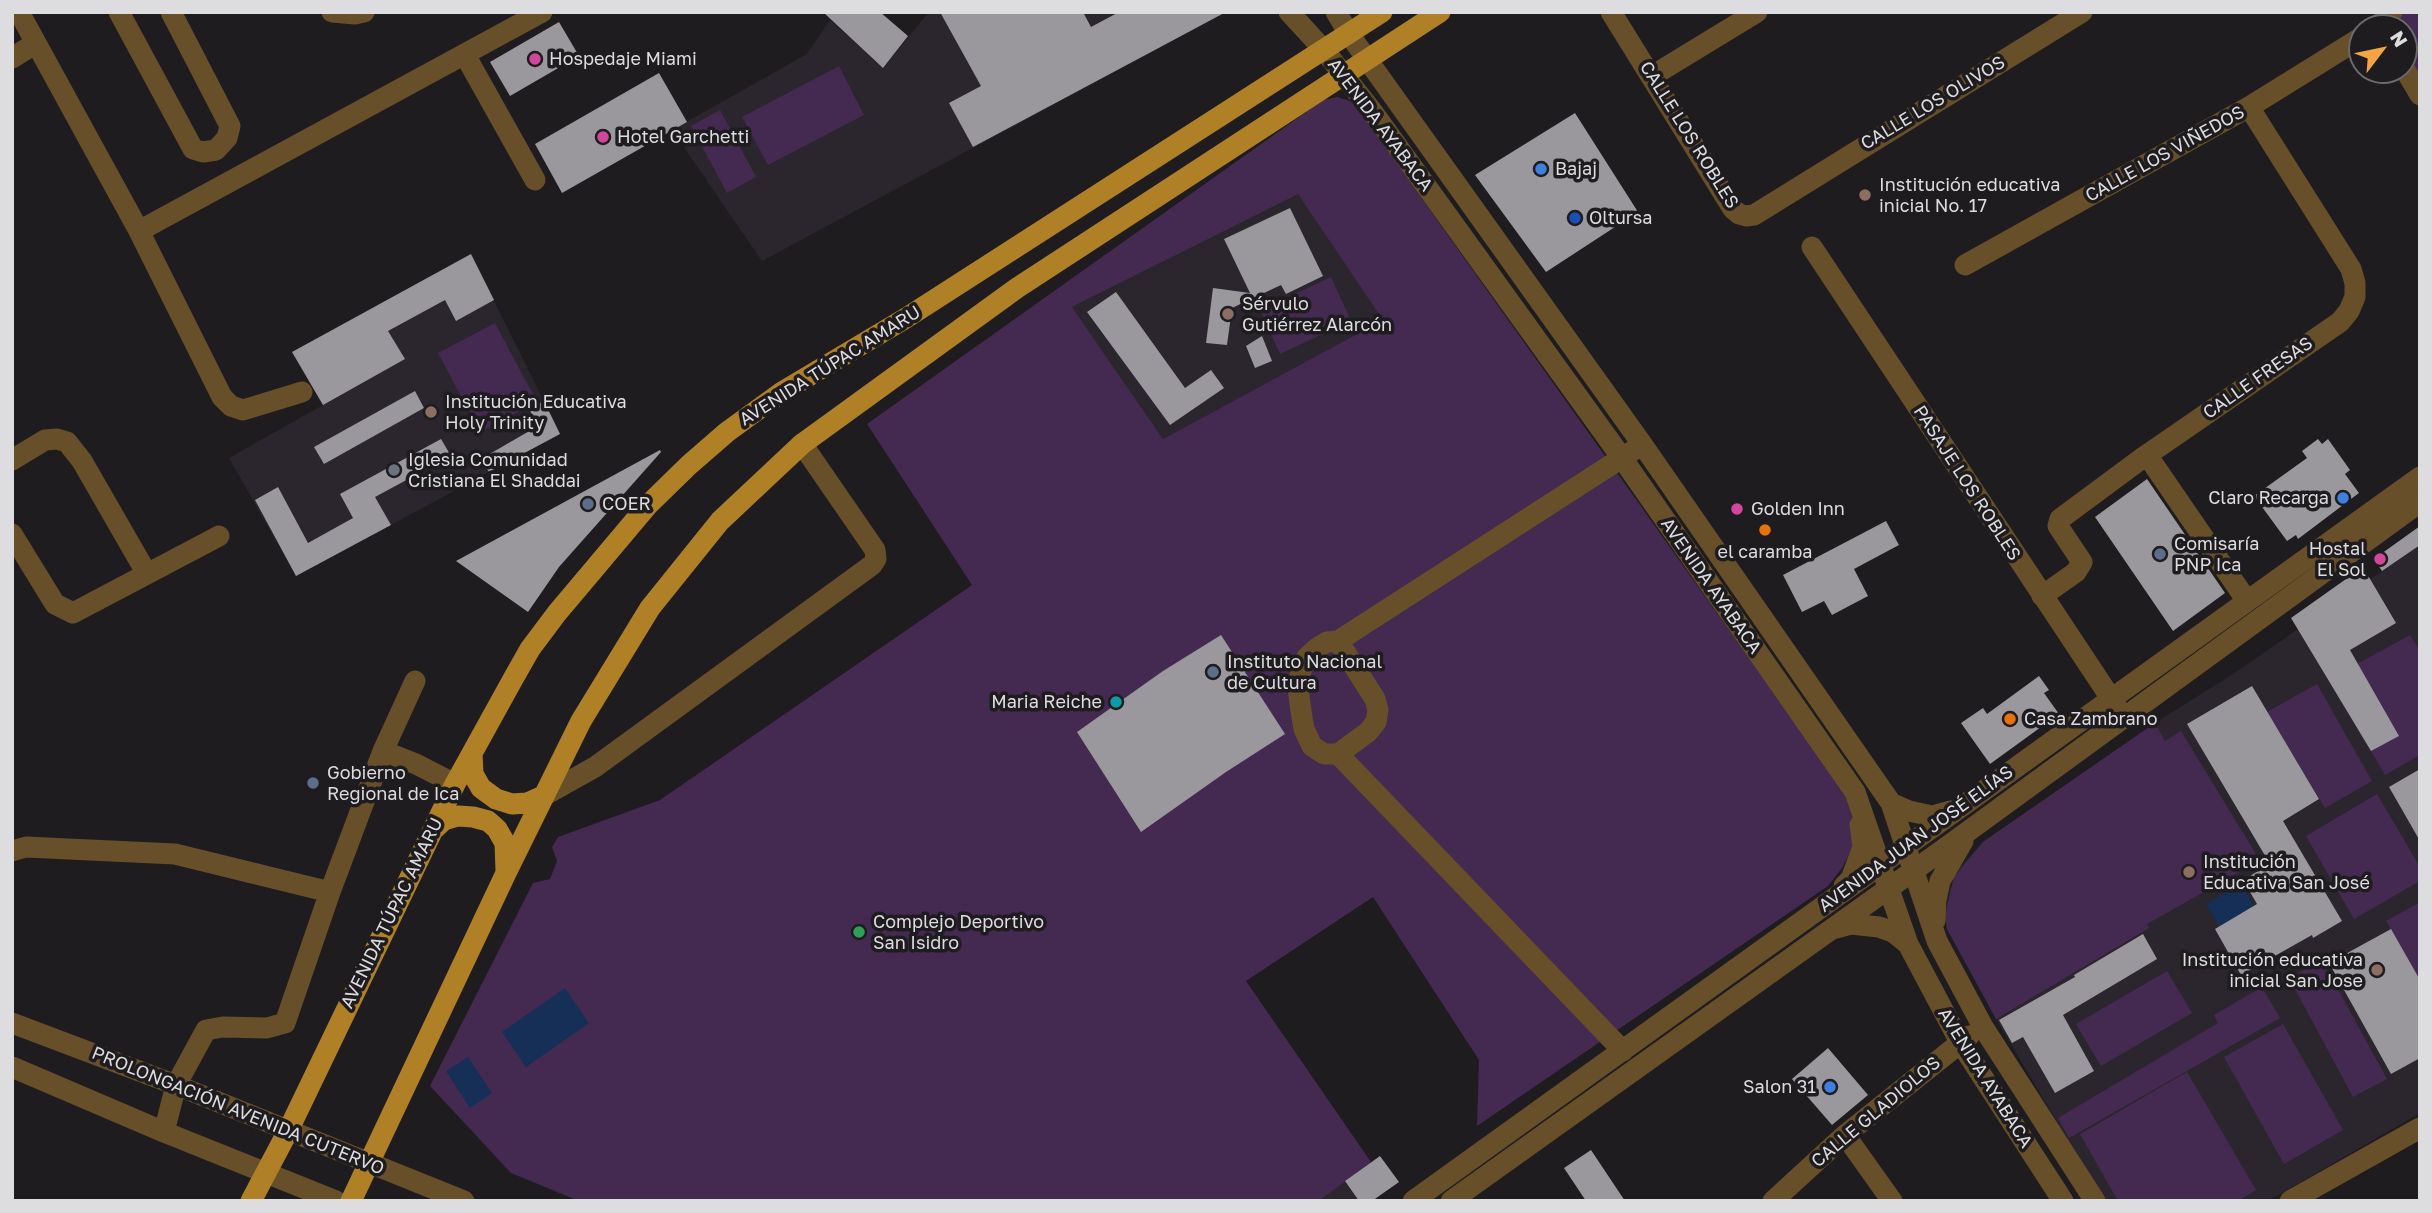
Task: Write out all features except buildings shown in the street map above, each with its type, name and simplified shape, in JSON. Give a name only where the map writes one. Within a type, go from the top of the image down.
[{"type":"main road","name":"AVENIDA TÚPAC AMARU","points":[[251,1201],[288,1132],[454,784],[530,649],[648,505],[727,432],[782,392],[906,318],[1382,12]]},
{"type":"main road","points":[[351,1201],[581,721],[650,608],[720,521],[802,444],[1017,288],[1440,12]]},
{"type":"main road","points":[[998,259],[1017,288]]},
{"type":"main road","points":[[472,753],[473,774],[481,788],[496,799],[512,804],[527,803],[543,796]]},
{"type":"main road","points":[[433,830],[444,820],[458,816],[488,821],[497,829],[505,843],[506,873]]},
{"type":"street","points":[[19,12],[139,231],[222,397],[231,406],[243,410],[302,392]]},
{"type":"street","points":[[119,12],[193,149],[203,152],[216,150],[227,138],[229,126],[224,111],[171,12]]},
{"type":"street","points":[[332,12],[363,12]]},
{"type":"street","points":[[139,231],[542,12]]},
{"type":"street","name":"AVENIDA AYABACA","points":[[1289,12],[1344,75],[1622,458],[1855,792],[1908,944],[1960,1042],[2063,1201]]},
{"type":"street","name":"AVENIDA AYABACA","points":[[1336,12],[1349,34],[1642,444],[1891,803],[1937,941],[1983,1027],[2095,1201]]},
{"type":"street","name":"CALLE LOS ROBLES","points":[[1611,12],[1733,209],[1739,214],[1754,215],[1785,195]]},
{"type":"street","points":[[1652,76],[1757,12]]},
{"type":"street","name":"CALLE LOS OLIVOS","points":[[1785,195],[2082,12]]},
{"type":"street","points":[[12,58],[36,43]]},
{"type":"street","name":"CALLE LOS VIÑEDOS","points":[[1965,265],[2249,107],[2348,45]]},
{"type":"street","points":[[465,55],[535,180]]},
{"type":"street","name":"CALLE FRESAS","points":[[2042,596],[2076,572],[2082,562],[2057,521],[2147,455],[2340,322],[2355,298],[2356,283],[2351,269],[2249,107]]},
{"type":"street","points":[[216,150],[232,180]]},
{"type":"street","name":"PASAJE LOS ROBLES","points":[[1812,247],[2124,718]]},
{"type":"street","points":[[12,460],[45,440],[67,442],[82,461],[147,574]]},
{"type":"street","points":[[543,796],[595,767],[872,565],[876,559],[875,550],[802,444]]},
{"type":"street","points":[[1338,641],[1375,699],[1378,710],[1376,722],[1368,732],[1338,754],[1324,754],[1312,746],[1304,729],[1298,687],[1307,657],[1327,642],[1338,641],[1642,444]]},
{"type":"street","points":[[2147,455],[2247,601]]},
{"type":"street","name":"AVENIDA JUAN JOSÉ ELÍAS","points":[[1413,1201],[2420,477]]},
{"type":"street","name":"AVENIDA JUAN JOSÉ ELÍAS","points":[[1451,1201],[1914,871],[2420,502]]},
{"type":"street","points":[[12,534],[55,604],[73,613],[219,536]]},
{"type":"street","points":[[163,1132],[176,1085],[206,1030],[223,1027],[267,1028],[285,1023],[383,751],[415,681]]},
{"type":"street","points":[[383,751],[416,764],[454,784]]},
{"type":"street","points":[[1338,754],[1623,1051]]},
{"type":"street","points":[[1834,898],[1851,878],[1863,847],[1855,792]]},
{"type":"street","points":[[1891,803],[1909,811],[1932,816],[1965,804]]},
{"type":"street","points":[[1937,941],[1936,901],[1940,881],[1957,848],[1973,828]]},
{"type":"street","points":[[12,852],[26,846],[174,854],[330,892]]},
{"type":"street","points":[[1832,930],[1852,924],[1879,927],[1893,932],[1908,944]]},
{"type":"street","name":"PROLONGACIÓN AVENIDA CUTERVO","points":[[12,1023],[176,1085],[464,1201]]},
{"type":"street","name":"CALLE GLADIOLOS","points":[[1773,1201],[1846,1135],[1960,1042],[1983,1027]]},
{"type":"street","points":[[12,1067],[163,1132],[336,1201]]},
{"type":"street","points":[[2290,1201],[2420,1128]]},
{"type":"street","points":[[1846,1135],[1892,1201]]},
{"type":"shaded area","points":[[929,12],[1226,12],[762,261],[672,130],[807,54],[830,20],[883,68]]},
{"type":"shaded area","points":[[2420,12],[2420,87],[2418,14],[2396,14]]},
{"type":"shaded area","points":[[839,66],[864,115],[768,165],[742,117]]},
{"type":"shaded area","points":[[1337,97],[1353,102],[1850,800],[1854,823],[1852,849],[1842,868],[1828,886],[1477,1126],[1479,1060],[1373,897],[1246,981],[1371,1162],[1319,1201],[579,1201],[511,1173],[430,1086],[533,883],[550,879],[557,861],[552,847],[558,837],[660,800],[972,585],[867,424],[1323,100]],"holes":[[[1298,194],[1383,320],[1163,439],[1072,307]]]},
{"type":"shaded area","points":[[720,110],[756,177],[727,193],[691,126]]},
{"type":"shaded area","name":"Sérvulo Gutiérrez Alarcón","points":[[1298,193],[1384,320],[1163,439],[1072,307]]},
{"type":"shaded area","name":"Institución Educativa Holy Trinity","points":[[471,254],[560,434],[296,576],[229,458],[323,405],[292,352]]},
{"type":"shaded area","points":[[1331,277],[1351,321],[1280,354],[1260,310]]},
{"type":"shaded area","points":[[495,323],[537,402],[480,432],[438,353]]},
{"type":"shaded area","name":"Institución Educativa San José","points":[[2420,545],[2420,1113],[2268,1201],[2104,1201],[1996,1019],[1947,929],[1950,888],[1961,866],[1983,842]]},
{"type":"shaded area","points":[[2410,635],[2420,651],[2420,755],[2385,775],[2371,751],[2398,736],[2357,664]]},
{"type":"shaded area","points":[[2317,684],[2372,781],[2325,808],[2267,712]]},
{"type":"shaded area","points":[[2155,723],[2165,741],[2181,731],[2256,854],[2249,860],[2252,865],[2147,924],[2149,928],[1996,1019],[1947,929],[1945,916],[1954,877],[1983,842]]},
{"type":"shaded area","points":[[2377,794],[2420,867],[2420,881],[2354,919],[2306,836]]},
{"type":"shaded area","points":[[2420,902],[2420,980],[2386,921]]},
{"type":"shaded area","points":[[2322,960],[2387,1079],[2353,1097],[2289,978]]},
{"type":"shaded area","points":[[2167,971],[2192,1013],[2101,1066],[2076,1024]]},
{"type":"shaded area","points":[[2262,987],[2280,1018],[2069,1138],[2058,1118],[2218,1023],[2214,1015]]},
{"type":"shaded area","points":[[2283,1024],[2343,1130],[2284,1164],[2224,1057]]},
{"type":"shaded area","points":[[2187,1072],[2256,1190],[2238,1201],[2118,1201],[2080,1134]]},
{"type":"shaded area","points":[[1345,1181],[1359,1201],[1319,1201]]},
{"type":"water","points":[[2241,884],[2278,947],[2244,968],[2206,904]]},
{"type":"water","points":[[565,988],[589,1023],[526,1067],[502,1032]]},
{"type":"water","points":[[468,1057],[492,1093],[470,1108],[446,1071]]},
{"type":"place","name":"Hospedaje Miami","points":[[535,59]]},
{"type":"place","name":"Hotel Garchetti","points":[[603,137]]},
{"type":"place","name":"Bajaj","points":[[1541,169]]},
{"type":"place","name":"Institución educativa inicial No. 17","points":[[1865,195]]},
{"type":"place","name":"Oltursa","points":[[1575,218]]},
{"type":"place","name":"Sérvulo Gutiérrez Alarcón","points":[[1228,314]]},
{"type":"place","name":"Institución Educativa Holy Trinity","points":[[431,412]]},
{"type":"place","name":"Iglesia Comunidad Cristiana El Shaddai","points":[[394,470]]},
{"type":"place","name":"Claro Recarga","points":[[2343,498]]},
{"type":"place","name":"COER","points":[[588,504]]},
{"type":"place","name":"Golden Inn","points":[[1737,509]]},
{"type":"place","name":"el caramba","points":[[1765,530]]},
{"type":"place","name":"Comisaría PNP Ica","points":[[2160,554]]},
{"type":"place","name":"Hostal El Sol","points":[[2380,559]]},
{"type":"place","name":"Instituto Nacional de Cultura","points":[[1213,672]]},
{"type":"place","name":"Maria Reiche","points":[[1116,702]]},
{"type":"place","name":"Casa Zambrano","points":[[2010,719]]},
{"type":"place","name":"Gobierno Regional de Ica","points":[[313,783]]},
{"type":"place","name":"Institución Educativa San José","points":[[2189,872]]},
{"type":"place","name":"Complejo Deportivo San Isidro","points":[[859,932]]},
{"type":"place","name":"Institución educativa inicial San Jose","points":[[2377,970]]},
{"type":"place","name":"Salon 31","points":[[1830,1087]]}]
